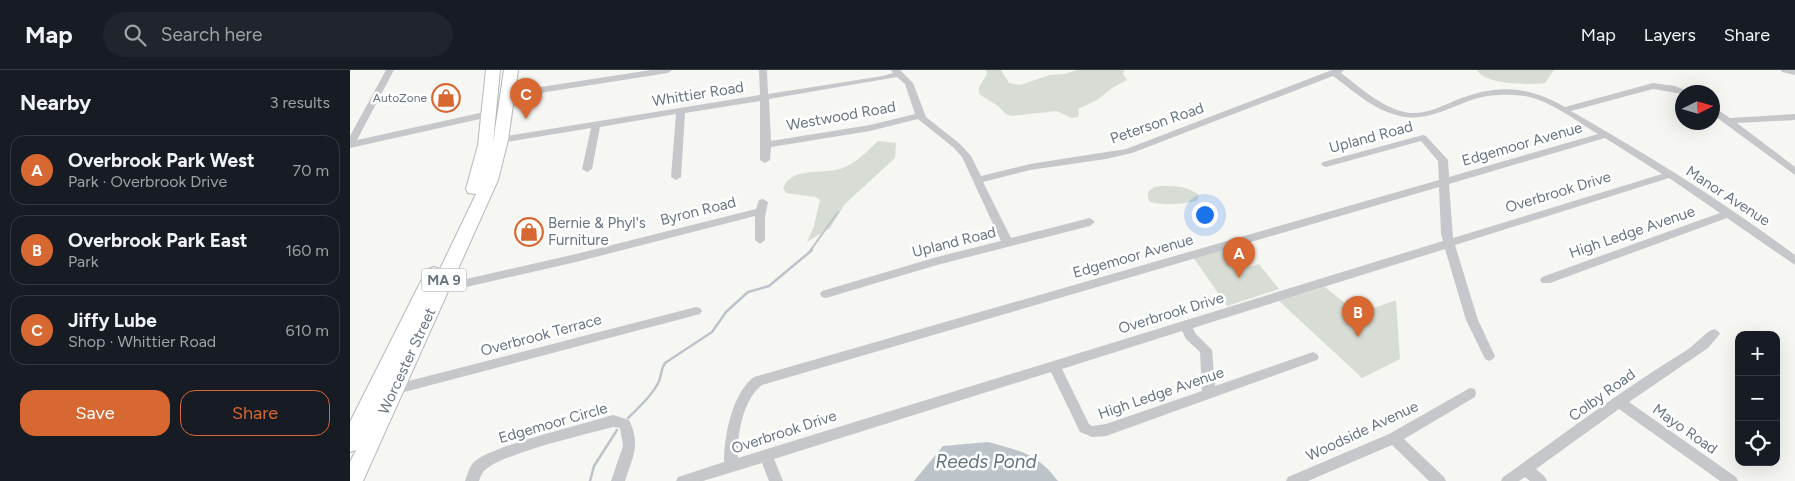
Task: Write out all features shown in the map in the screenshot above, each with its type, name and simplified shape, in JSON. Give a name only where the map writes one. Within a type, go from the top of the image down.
[{"type":"highway","name":"Worcester Street","points":[[351,440],[470,198],[482,166],[493,70]]},
{"type":"highway","name":"Worcester Street","points":[[352,481],[484,194],[496,162],[501,140],[511,70]]},
{"type":"street","points":[[350,145],[390,70]]},
{"type":"street","points":[[508,95],[668,70]]},
{"type":"street","points":[[763,70],[765,160]]},
{"type":"street","points":[[1785,70],[1795,72]]},
{"type":"street","name":"Manor Avenue","points":[[1337,71],[1384,106],[1409,116],[1432,114],[1473,96],[1494,93],[1532,94],[1543,98],[1642,156],[1763,237],[1795,261]]},
{"type":"street","name":"Peterson Road","points":[[978,180],[1038,166],[1128,151],[1337,71]]},
{"type":"street","points":[[897,72],[909,83],[920,116],[964,152],[1008,244]]},
{"type":"street","name":"Whittier Road","points":[[501,140],[884,78],[897,72]]},
{"type":"street","points":[[1564,110],[1653,86],[1675,89]]},
{"type":"street","points":[[676,177],[681,110]]},
{"type":"street","points":[[350,145],[489,114]]},
{"type":"street","points":[[1720,115],[1795,172]]},
{"type":"street","name":"Westwood Road","points":[[766,144],[870,128],[920,116]]},
{"type":"street","points":[[1729,121],[1795,117]]},
{"type":"street","points":[[587,169],[596,125]]},
{"type":"street","name":"Edgemoor Avenue","points":[[731,466],[731,445],[734,429],[750,387],[758,381],[1606,135]]},
{"type":"street","name":"Upland Road","points":[[1326,164],[1423,138],[1442,160],[1444,183]]},
{"type":"street","name":"Overbrook Drive","points":[[683,481],[1668,175]]},
{"type":"street","points":[[1444,183],[1445,228],[1448,243],[1472,320],[1489,356]]},
{"type":"street","name":"Byron Road","points":[[440,289],[576,258],[762,207],[760,240]]},
{"type":"street","name":"High Ledge Avenue","points":[[1546,280],[1728,214]]},
{"type":"street","name":"Upland Road","points":[[826,294],[922,266],[1090,222]]},
{"type":"street","name":"Overbrook Terrace","points":[[393,390],[696,311]]},
{"type":"street","points":[[1186,325],[1190,336],[1206,350],[1209,394]]},
{"type":"street","name":"Colby Road","points":[[1508,481],[1620,403],[1670,365],[1706,342],[1714,334]]},
{"type":"street","name":"High Ledge Avenue","points":[[1054,366],[1082,425],[1088,431],[1093,432],[1314,357]]},
{"type":"street","name":"Woodside Avenue","points":[[1294,481],[1394,438],[1470,393]]},
{"type":"street","name":"Mayo Road","points":[[1620,403],[1730,481]]},
{"type":"street","name":"Edgemoor Circle","points":[[472,481],[478,467],[490,458],[613,422],[624,424],[629,438],[629,455],[618,481]]},
{"type":"street","points":[[1394,438],[1439,481]]},
{"type":"street","points":[[766,455],[776,481]]},
{"type":"street","points":[[1526,469],[1540,481]]},
{"type":"shaded area","points":[[986,70],[1001,70],[1009,83],[1020,85],[1050,75],[1064,74],[1077,70],[1124,70],[1123,74],[1127,80],[1112,88],[1097,100],[1078,109],[1078,117],[1071,118],[1057,111],[1012,116],[1006,114],[998,106],[979,94],[979,87],[987,74]]},
{"type":"shaded area","points":[[1477,70],[1554,70],[1545,83],[1529,84],[1508,83],[1488,79]]},
{"type":"shaded area","points":[[878,141],[896,143],[895,158],[845,204],[830,228],[807,242],[814,226],[820,200],[815,197],[786,193],[783,188],[787,181],[808,172],[846,167],[861,157]]},
{"type":"shaded area","points":[[1154,187],[1186,188],[1199,195],[1197,201],[1174,204],[1150,202],[1148,192]]},
{"type":"shaded area","points":[[1233,247],[1249,267],[1259,264],[1279,289],[1227,306],[1193,257]]},
{"type":"shaded area","points":[[1325,287],[1358,314],[1396,300],[1400,359],[1362,378],[1279,301]]},
{"type":"water","name":"Reeds Pond","points":[[988,442],[1027,454],[1043,464],[1058,481],[914,481],[943,446]]},
{"type":"waterway","points":[[810,251],[838,212]]},
{"type":"waterway","points":[[628,418],[644,403],[654,390],[659,382],[665,363],[712,332],[726,312],[748,292],[769,286],[812,250]]},
{"type":"waterway","points":[[590,481],[594,466],[617,430]]},
{"type":"place","name":"AutoZone","points":[[446,98]]},
{"type":"place","name":"Jiffy Lube","points":[[526,119]]},
{"type":"place","name":"Bernie & Phyl's Furniture","points":[[529,232]]},
{"type":"place","name":"Overbrook Park West","points":[[1239,278]]},
{"type":"place","name":"Overbrook Park East","points":[[1358,337]]}]
